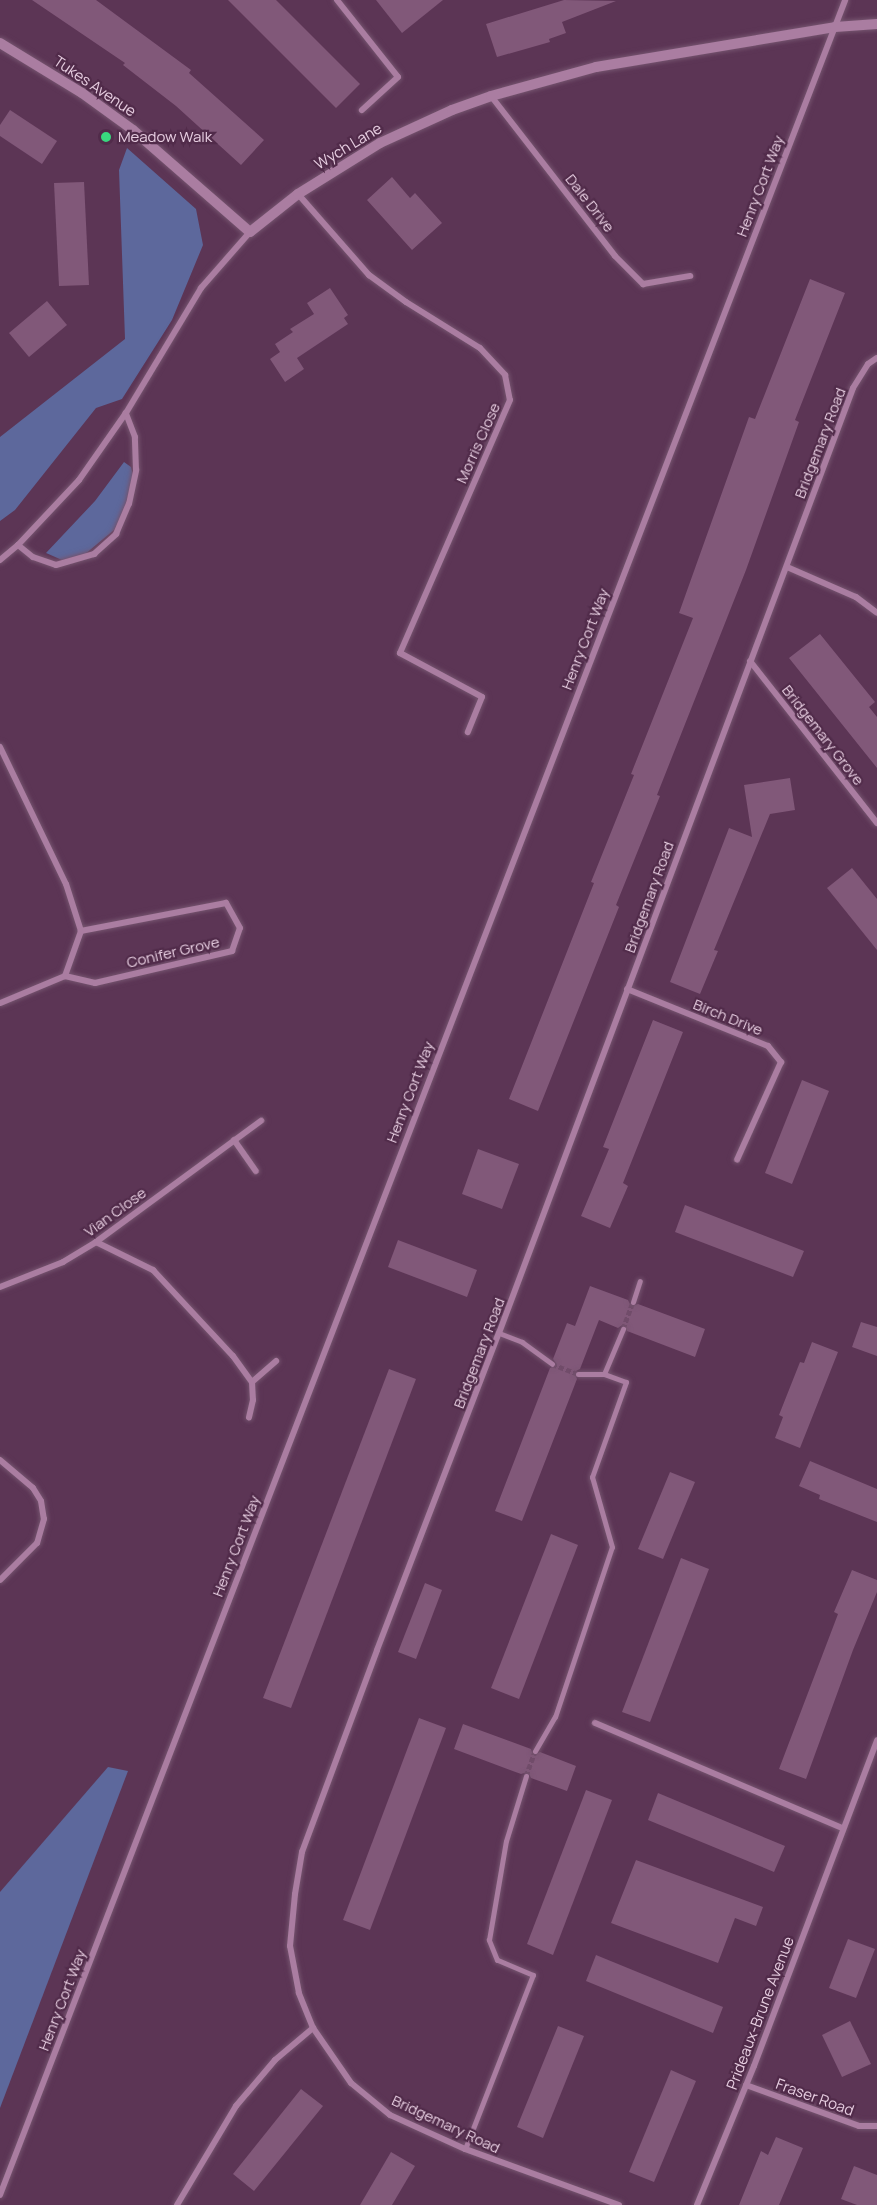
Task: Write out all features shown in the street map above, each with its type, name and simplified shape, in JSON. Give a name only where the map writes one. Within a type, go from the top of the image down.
[{"type":"street","points":[[337,0],[398,77],[362,110]]},
{"type":"street","name":"Henry Cort Way","points":[[0,2195],[845,0]]},
{"type":"street","name":"Wych Lane","points":[[0,560],[18,545],[79,480],[126,413],[201,288],[250,232],[298,194],[380,143],[442,114],[491,96],[596,66],[835,27],[877,24]]},
{"type":"street","name":"Tukes Avenue","points":[[0,43],[82,93],[133,130],[250,232]]},
{"type":"street","name":"Dale Drive","points":[[491,96],[615,256],[643,285],[690,276]]},
{"type":"street","name":"Morris Close","points":[[298,194],[369,275],[406,302],[480,348],[505,375],[510,400],[400,652],[482,697],[468,732]]},
{"type":"street","name":"Bridgemary Road","points":[[619,2205],[465,2149],[390,2115],[351,2083],[313,2028],[299,1993],[290,1946],[302,1852],[853,388],[868,364],[877,358]]},
{"type":"street","points":[[18,545],[33,557],[56,565],[94,554],[116,534],[129,504],[136,470],[135,437],[126,413]]},
{"type":"street","points":[[787,567],[856,597],[877,614]]},
{"type":"street","name":"Bridgemary Grove","points":[[750,661],[877,823]]},
{"type":"street","points":[[0,747],[66,884],[81,931],[65,976],[0,1003]]},
{"type":"street","name":"Conifer Grove","points":[[65,976],[95,983],[232,951],[240,928],[226,903],[81,931]]},
{"type":"street","name":"Birch Drive","points":[[627,989],[768,1046],[781,1062],[737,1160]]},
{"type":"street","name":"Vian Close","points":[[0,1287],[63,1262],[96,1242],[261,1121]]},
{"type":"street","points":[[234,1140],[256,1171]]},
{"type":"street","points":[[96,1242],[153,1269],[233,1356],[252,1382],[253,1400],[249,1418]]},
{"type":"street","points":[[633,1302],[640,1281]]},
{"type":"street","points":[[604,1374],[623,1329]]},
{"type":"street","points":[[499,1333],[522,1342],[552,1364]]},
{"type":"street","points":[[252,1382],[276,1361]]},
{"type":"street","points":[[535,1751],[555,1717],[612,1547],[592,1477],[626,1382],[604,1374],[578,1374]]},
{"type":"street","points":[[0,1460],[33,1488],[41,1501],[44,1519],[38,1543],[0,1580]]},
{"type":"street","points":[[595,1723],[842,1828]]},
{"type":"street","name":"Prideaux-Brune Avenue","points":[[697,2205],[746,2085],[877,1740]]},
{"type":"street","points":[[465,2149],[534,1975],[497,1960],[489,1940],[506,1841],[526,1776]]},
{"type":"street","points":[[177,2205],[236,2106],[275,2060],[313,2028]]},
{"type":"street","name":"Fraser Road","points":[[746,2085],[859,2126],[877,2127]]},
{"type":"shaded area","points":[[127,148],[196,209],[203,245],[172,320],[122,399],[96,408],[15,510],[0,521],[0,437],[125,339],[119,170]]},
{"type":"shaded area","points":[[124,462],[131,467],[133,475],[124,511],[114,530],[84,555],[62,560],[46,553],[95,501]]},
{"type":"shaded area","points":[[108,1767],[128,1771],[0,2108],[0,1892]]},
{"type":"building","points":[[32,0],[96,0],[191,70],[189,73],[264,140],[241,165],[176,106],[123,65],[125,63]]},
{"type":"building","points":[[228,0],[276,0],[360,84],[336,108]]},
{"type":"building","points":[[376,0],[443,0],[402,33]]},
{"type":"building","points":[[564,0],[616,1],[562,22],[566,33],[549,39],[550,42],[497,57],[486,24]]},
{"type":"building","points":[[10,110],[57,141],[42,164],[0,136],[0,125]]},
{"type":"building","points":[[392,177],[410,198],[415,193],[442,223],[412,250],[367,200]]},
{"type":"building","points":[[84,182],[89,285],[59,286],[54,183]]},
{"type":"building","points":[[810,279],[845,293],[795,420],[799,422],[746,570],[657,795],[660,796],[616,905],[619,907],[538,1111],[509,1099],[594,883],[591,882],[634,775],[631,774],[693,618],[679,613],[749,417],[755,419]]},
{"type":"building","points":[[330,288],[348,315],[344,318],[348,324],[297,358],[304,369],[285,382],[270,359],[280,352],[275,344],[293,332],[290,329],[314,314],[307,303]]},
{"type":"building","points":[[47,301],[67,325],[29,357],[9,333]]},
{"type":"building","points":[[820,634],[875,702],[869,707],[877,717],[877,768],[789,658]]},
{"type":"building","points":[[790,778],[795,810],[770,814],[714,950],[718,951],[700,994],[670,982],[729,828],[752,837],[744,785]]},
{"type":"building","points":[[852,868],[877,899],[877,950],[827,888]]},
{"type":"building","points":[[653,1020],[683,1032],[623,1183],[628,1186],[610,1228],[581,1216],[609,1149],[603,1147]]},
{"type":"building","points":[[802,1080],[829,1091],[792,1184],[765,1173]]},
{"type":"building","points":[[478,1149],[519,1164],[502,1209],[462,1194]]},
{"type":"building","points":[[685,1205],[804,1251],[793,1277],[675,1232]]},
{"type":"building","points":[[398,1240],[477,1270],[467,1297],[388,1267]]},
{"type":"building","points":[[590,1286],[628,1300],[631,1306],[638,1304],[705,1329],[695,1357],[627,1331],[624,1324],[618,1328],[599,1320],[580,1369],[574,1372],[577,1379],[522,1521],[495,1511],[550,1368],[557,1365],[553,1359],[567,1323],[575,1326]]},
{"type":"building","points":[[861,1322],[877,1327],[877,1356],[852,1347]]},
{"type":"building","points":[[812,1342],[838,1352],[800,1448],[775,1438],[783,1417],[779,1415],[800,1362],[804,1363]]},
{"type":"building","points":[[389,1369],[416,1379],[291,1708],[263,1698]]},
{"type":"building","points":[[810,1461],[877,1489],[877,1522],[819,1499],[820,1495],[799,1486]]},
{"type":"building","points":[[670,1472],[695,1482],[663,1559],[638,1549]]},
{"type":"building","points":[[551,1534],[578,1545],[519,1699],[491,1688]]},
{"type":"building","points":[[681,1558],[709,1569],[650,1722],[622,1712]]},
{"type":"building","points":[[852,1570],[877,1580],[877,1592],[853,1650],[806,1779],[779,1769],[838,1614],[834,1612]]},
{"type":"building","points":[[425,1583],[442,1590],[416,1659],[398,1652]]},
{"type":"building","points":[[419,1718],[446,1728],[370,1930],[343,1920]]},
{"type":"building","points":[[463,1724],[531,1749],[533,1755],[540,1752],[576,1766],[567,1791],[531,1778],[528,1772],[521,1774],[454,1749]]},
{"type":"building","points":[[586,1790],[612,1800],[553,1955],[527,1944]]},
{"type":"building","points":[[658,1793],[785,1846],[774,1872],[648,1820]]},
{"type":"building","points":[[636,1860],[763,1907],[756,1926],[735,1918],[718,1963],[611,1923]]},
{"type":"building","points":[[848,1939],[875,1949],[856,1998],[829,1988]]},
{"type":"building","points":[[596,1955],[723,2007],[713,2033],[586,1981]]},
{"type":"building","points":[[850,2021],[871,2064],[842,2077],[822,2035]]},
{"type":"building","points":[[558,2026],[584,2036],[543,2138],[517,2127]]},
{"type":"building","points":[[671,2070],[696,2081],[654,2182],[629,2172]]},
{"type":"building","points":[[301,2089],[323,2106],[254,2191],[233,2174]]},
{"type":"building","points":[[776,2137],[803,2148],[779,2205],[739,2205],[761,2151],[768,2155]]},
{"type":"building","points":[[391,2152],[415,2166],[392,2205],[360,2205]]},
{"type":"building","points":[[854,2166],[877,2175],[877,2205],[857,2205],[841,2199]]},
{"type":"tunnel","points":[[623,1329],[633,1302]]},
{"type":"tunnel","points":[[552,1364],[578,1374]]},
{"type":"tunnel","points":[[526,1776],[535,1751]]},
{"type":"place","name":"Meadow Walk","points":[[106,137]]}]
